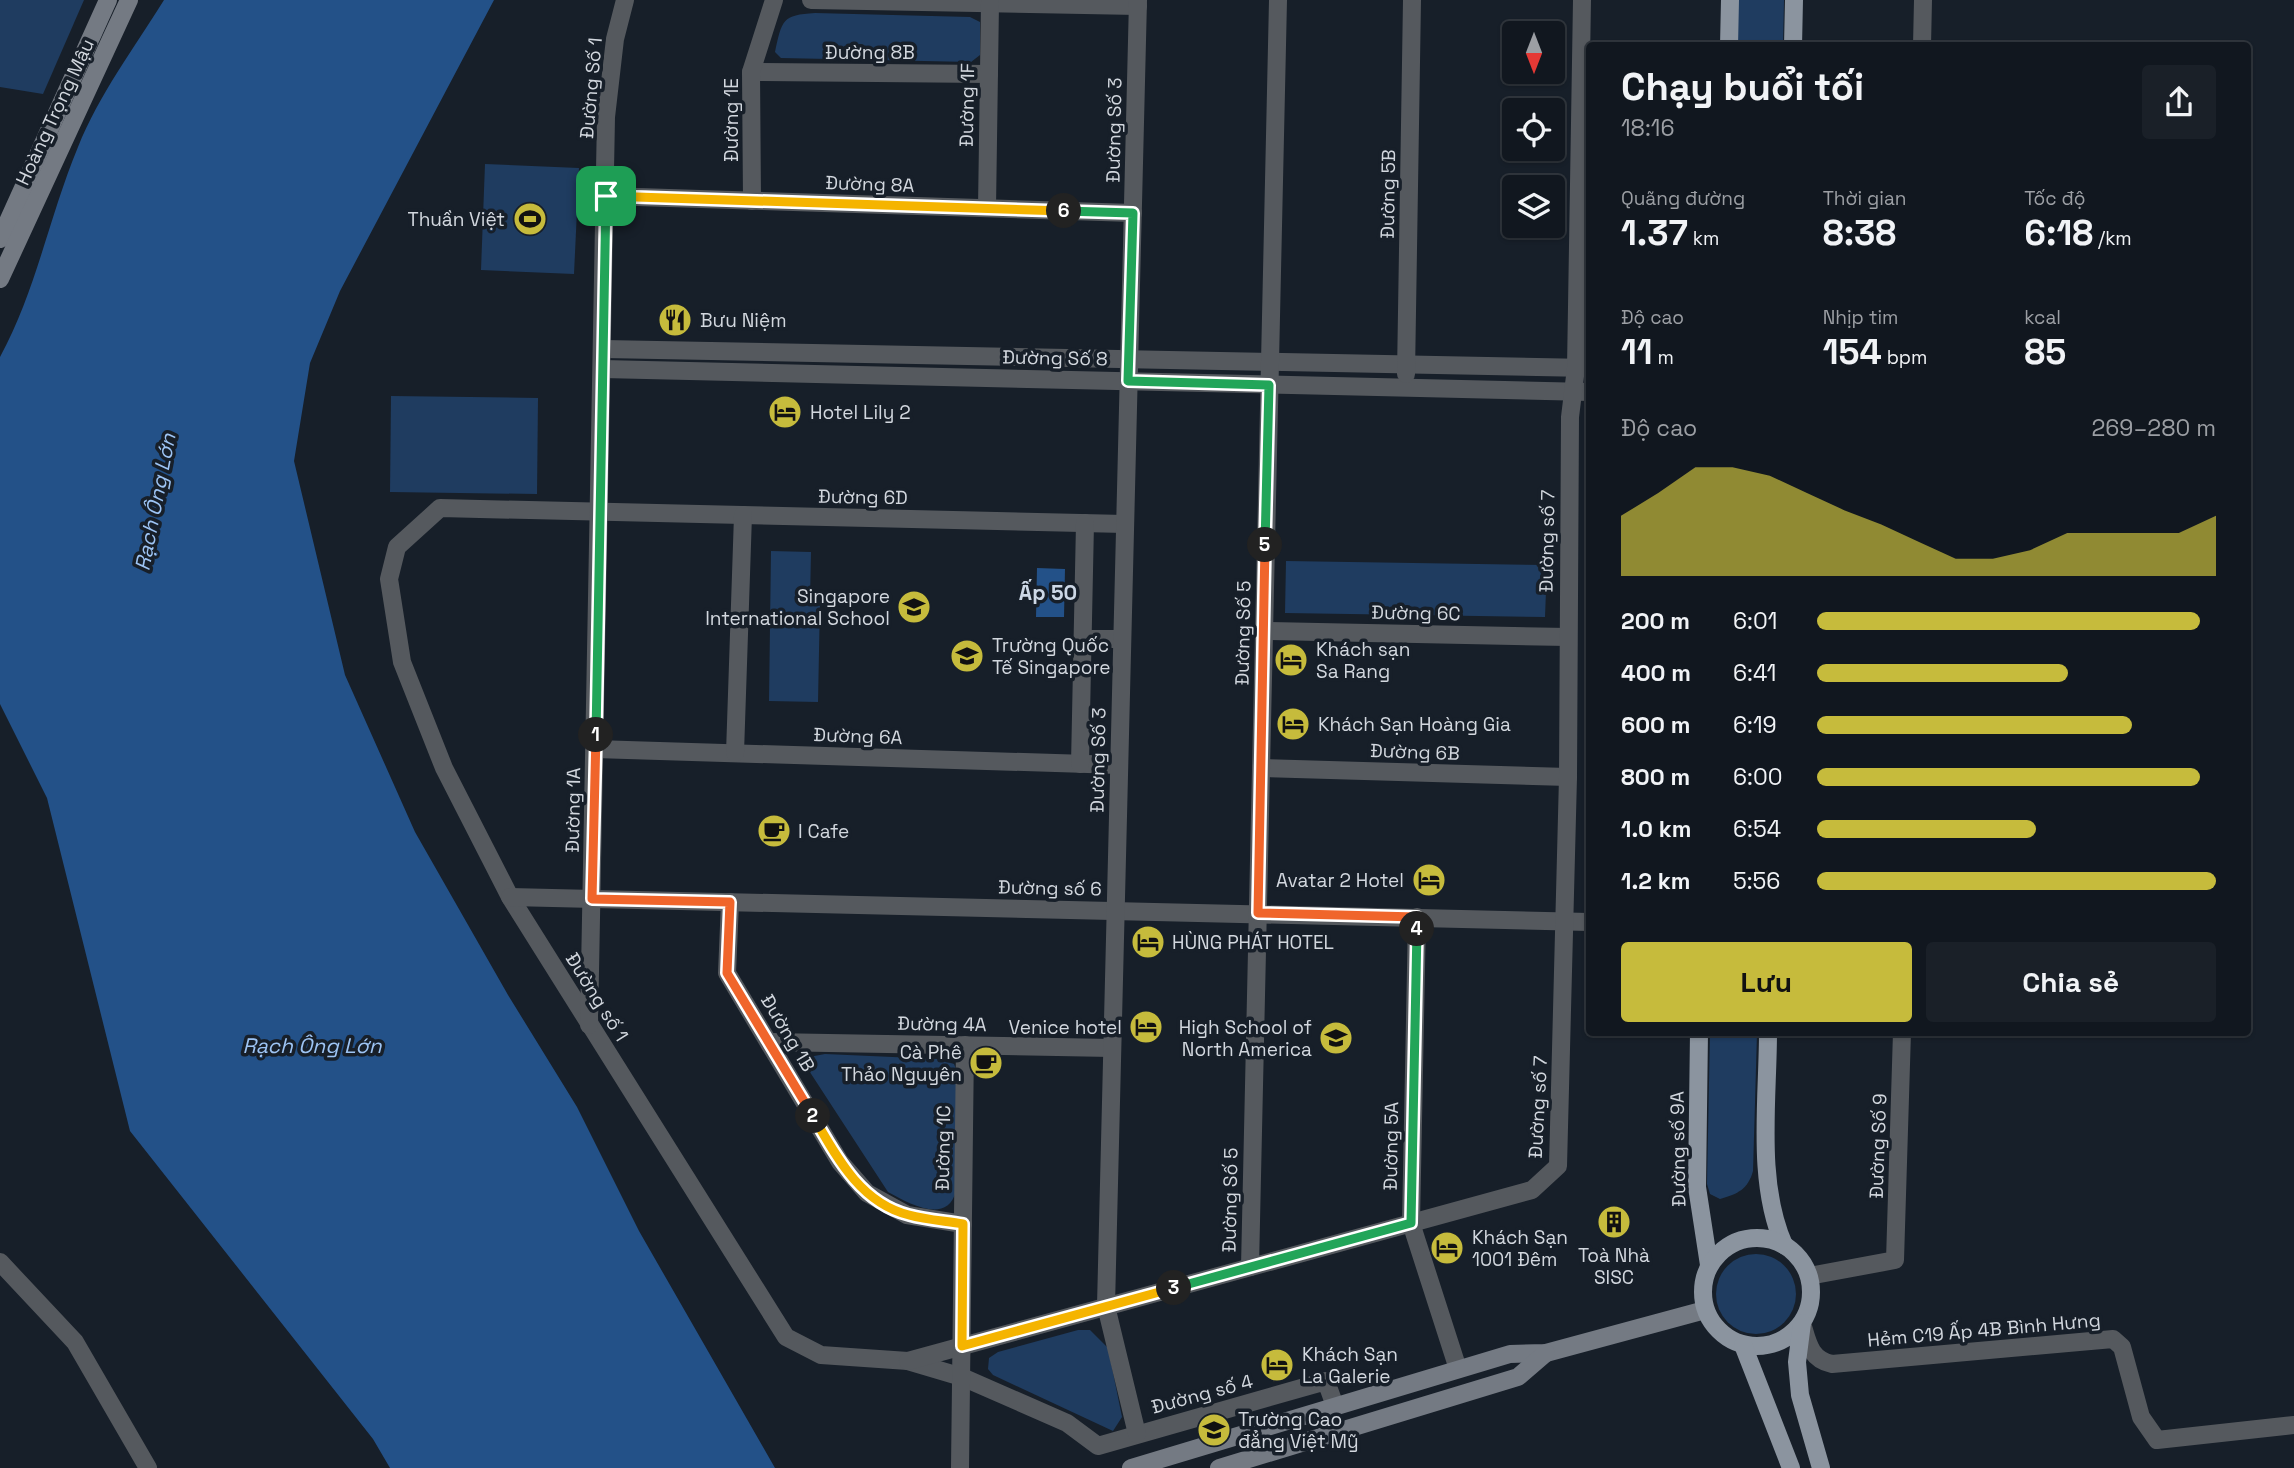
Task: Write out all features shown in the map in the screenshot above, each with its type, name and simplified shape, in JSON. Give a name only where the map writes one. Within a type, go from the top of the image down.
[{"type":"main road","name":"Hoàng Trọng Mậu","points":[[0,239],[108,0]]},
{"type":"main road","name":"Hoàng Trọng Mậu","points":[[0,279],[129,0]]},
{"type":"main road","points":[[1729,42],[1730,0]]},
{"type":"main road","points":[[1793,42],[1794,0]]},
{"type":"main road","name":"Đường số 9A","points":[[1699,1036],[1697,1187],[1710,1265]]},
{"type":"main road","points":[[1768,1036],[1767,1186],[1774,1224],[1784,1245],[1802,1262],[1809,1276],[1812,1292],[1802,1323],[1797,1362],[1800,1395],[1821,1468]]},
{"type":"main road","points":[[1784,1245],[1768,1239],[1734,1242],[1720,1252],[1710,1265],[1702,1291],[1705,1310],[1714,1326],[1728,1338],[1743,1345],[1776,1343],[1790,1335],[1802,1323]]},
{"type":"main road","points":[[1131,1468],[1510,1354],[1546,1353],[1705,1310]]},
{"type":"main road","points":[[1743,1345],[1791,1468]]},
{"type":"main road","points":[[1219,1468],[1518,1377],[1546,1353]]},
{"type":"street","name":"Đường Số 1","points":[[603,369],[606,117],[615,39],[625,0]]},
{"type":"street","name":"Đường 1E","points":[[752,201],[751,72],[774,0]]},
{"type":"street","points":[[811,0],[1138,3]]},
{"type":"street","name":"Đường Số 5","points":[[1250,1267],[1278,0]]},
{"type":"street","name":"Đường 5B","points":[[1405,388],[1412,0]]},
{"type":"street","points":[[1582,0],[1582,368]]},
{"type":"street","points":[[1922,42],[1923,0]]},
{"type":"street","name":"Đường 1F","points":[[987,208],[990,3]]},
{"type":"street","name":"Đường Số 3","points":[[1137,1434],[1106,1306],[1138,3]]},
{"type":"street","name":"Đường 8B","points":[[751,72],[989,74]]},
{"type":"street","name":"Đường 8A","points":[[606,196],[1133,213]]},
{"type":"street","name":"Đường Số 8","points":[[604,349],[1582,368]]},
{"type":"street","name":"Đường số 7","points":[[908,1361],[1532,1190],[1558,1166],[1568,777],[1570,417],[1581,392],[1582,368]]},
{"type":"street","points":[[600,512],[603,369]]},
{"type":"street","name":"Đường Số 8","points":[[603,369],[1581,392]]},
{"type":"street","name":"Đường số 1","points":[[600,512],[440,508],[397,548],[388,579],[402,662],[444,768],[510,897],[786,1337],[821,1356],[908,1361],[961,1377],[1067,1423],[1098,1446]]},
{"type":"street","name":"Đường 6D","points":[[600,512],[1125,524]]},
{"type":"street","name":"Đường 1A","points":[[589,1026],[600,512]]},
{"type":"street","points":[[735,753],[743,515]]},
{"type":"street","points":[[1080,764],[1085,523]]},
{"type":"street","name":"Đường 6C","points":[[1264,631],[1568,637]]},
{"type":"street","points":[[1083,639],[1122,639]]},
{"type":"street","name":"Đường 6A","points":[[595,749],[1119,765]]},
{"type":"street","name":"Đường 6B","points":[[1261,768],[1568,777]]},
{"type":"street","name":"Đường số 6","points":[[510,897],[1586,922]]},
{"type":"street","name":"Đường 1B","points":[[730,902],[727,973],[840,1162],[866,1194],[907,1215],[963,1224]]},
{"type":"street","name":"Đường 5A","points":[[1417,917],[1411,1223],[1458,1369]]},
{"type":"street","name":"Đường Số 9","points":[[1809,1276],[1895,1260],[1902,1036]]},
{"type":"street","name":"Đường 4A","points":[[770,1042],[1112,1048]]},
{"type":"street","name":"Đường 1C","points":[[960,1468],[965,1045]]},
{"type":"street","points":[[0,1262],[75,1342],[148,1468]]},
{"type":"street","name":"Hẻm C19 Ấp 4B Bình Hưng","points":[[1802,1323],[1811,1352],[1819,1361],[1832,1364],[2113,1339],[2122,1348],[2141,1417],[2157,1440],[2294,1425]]},
{"type":"street","name":"Đường số 4","points":[[1098,1446],[1326,1381],[1335,1406]]},
{"type":"shaded area","points":[[0,0],[84,0],[43,94],[0,87]]},
{"type":"shaded area","points":[[1738,0],[1784,0],[1783,42],[1737,42]]},
{"type":"shaded area","points":[[815,13],[970,17],[980,22],[980,55],[971,62],[781,58],[775,52],[785,21],[796,15]]},
{"type":"shaded area","name":"Thuần Việt","points":[[485,164],[579,168],[574,274],[481,270]]},
{"type":"shaded area","points":[[391,396],[538,398],[537,494],[390,492]]},
{"type":"shaded area","points":[[771,551],[811,552],[810,600],[820,601],[818,702],[769,701]]},
{"type":"shaded area","points":[[1286,561],[1547,565],[1545,617],[1285,613]]},
{"type":"shaded area","points":[[1710,1036],[1757,1036],[1753,1171],[1741,1190],[1720,1199],[1710,1194],[1707,1184]]},
{"type":"shaded area","points":[[825,1054],[938,1059],[954,1064],[958,1074],[956,1191],[945,1207],[927,1209],[888,1192],[804,1063],[809,1057]]},
{"type":"shaded area","points":[[1748,1254],[1764,1254],[1785,1265],[1796,1286],[1796,1302],[1785,1323],[1764,1334],[1748,1334],[1734,1328],[1722,1316],[1716,1302],[1716,1286],[1722,1272],[1734,1260]]},
{"type":"shaded area","points":[[1078,1330],[1090,1330],[1108,1348],[1122,1417],[1113,1431],[993,1375],[988,1369],[989,1358],[998,1352]]},
{"type":"water","name":"Rạch Ông Lớn","points":[[164,0],[494,0],[340,291],[310,363],[294,461],[345,675],[415,832],[508,995],[577,1107],[639,1231],[775,1468],[390,1468],[373,1439],[130,1131],[47,798],[0,704],[0,357],[33,280],[68,173],[86,128]]},
{"type":"water","points":[[1037,568],[1065,569],[1064,617],[1036,617]]},
{"type":"place","name":"Thuần Việt","points":[[530,219]]},
{"type":"place","name":"Bưu Niệm","points":[[675,320]]},
{"type":"place","name":"Hotel Lily 2","points":[[785,412]]},
{"type":"place","name":"Singapore International School","points":[[914,607]]},
{"type":"place","name":"Trường Quốc Tế Singapore","points":[[967,656]]},
{"type":"place","name":"Khách sạn Sa Rang","points":[[1291,660]]},
{"type":"place","name":"Khách Sạn Hoàng Gia","points":[[1293,724]]},
{"type":"place","name":"I Cafe","points":[[774,831]]},
{"type":"place","name":"Avatar 2 Hotel","points":[[1429,880]]},
{"type":"place","name":"HÙNG PHÁT HOTEL","points":[[1148,942]]},
{"type":"place","name":"Venice hotel","points":[[1146,1027]]},
{"type":"place","name":"High School of North America","points":[[1336,1038]]},
{"type":"place","name":"Cà Phê Thảo Nguyên","points":[[986,1063]]},
{"type":"place","name":"Toà Nhà SISC","points":[[1614,1222]]},
{"type":"place","name":"Khách Sạn 1001 Đêm","points":[[1447,1248]]},
{"type":"place","name":"Khách Sạn La Galerie","points":[[1277,1365]]},
{"type":"place","name":"Trường Cao đẳng Việt Mỹ","points":[[1214,1430]]},
{"type":"district","name":"Ấp 50","points":[[1048,592]]},
{"type":"route","points":[[606,196],[1133,213],[1128,381],[1269,385],[1258,913],[1417,917],[1411,1223],[962,1346],[963,1224],[907,1215],[866,1194],[840,1162],[727,973],[730,902],[592,899],[606,196]]}]
